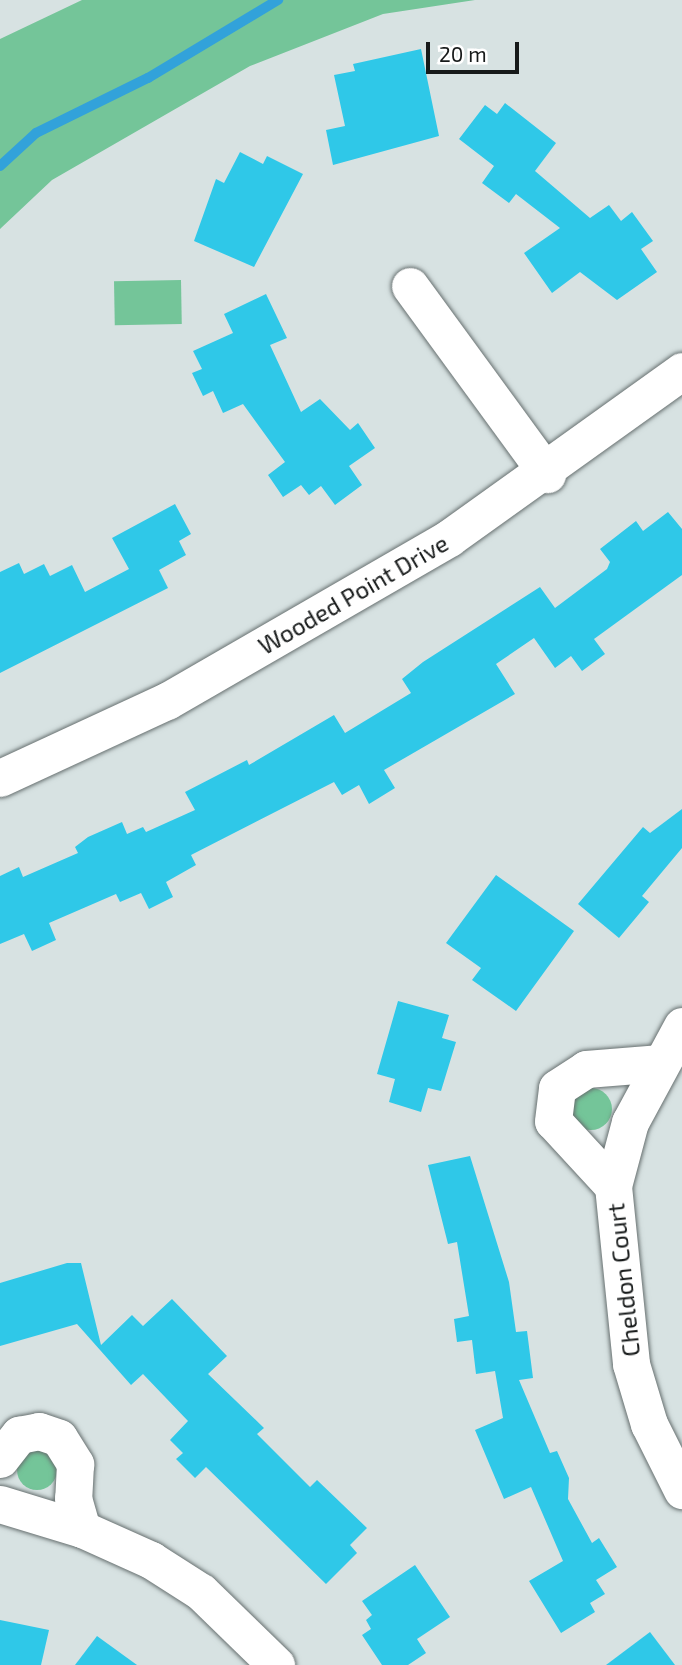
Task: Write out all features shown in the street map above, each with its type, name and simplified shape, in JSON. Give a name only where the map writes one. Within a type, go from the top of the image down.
[{"type":"street","points":[[410,286],[547,474]]},
{"type":"street","name":"Wooded Point Drive","points":[[0,778],[167,701],[449,538],[547,474],[682,371]]},
{"type":"street","name":"Cheldon Court","points":[[682,1026],[630,1122],[613,1186],[631,1364],[649,1424],[682,1490]]},
{"type":"street","name":"Cheldon Court","points":[[613,1186],[553,1121],[557,1088],[586,1069],[661,1063]]},
{"type":"street","points":[[0,1459],[11,1441],[29,1432],[59,1438],[75,1464],[73,1498],[82,1529]]},
{"type":"street","points":[[0,1504],[82,1529],[151,1560],[201,1592],[276,1665]]},
{"type":"green space","points":[[82,0],[475,0],[383,14],[250,66],[52,180],[0,229],[0,39]]},
{"type":"green space","points":[[181,280],[182,324],[115,325],[114,281]]},
{"type":"green space","points":[[591,1088],[606,1094],[612,1109],[606,1124],[591,1130],[576,1124],[570,1109],[576,1094]]},
{"type":"green space","points":[[37,1450],[45,1451],[51,1456],[56,1462],[56,1478],[51,1484],[45,1489],[37,1490],[29,1489],[23,1484],[18,1478],[17,1470],[18,1462],[23,1456],[29,1451]]},
{"type":"building","points":[[421,49],[439,136],[333,165],[326,130],[345,126],[334,75],[355,71],[353,64]]},
{"type":"building","points":[[505,103],[556,143],[535,171],[590,218],[609,205],[621,221],[632,212],[653,241],[641,249],[657,272],[617,300],[580,272],[552,293],[524,253],[560,228],[516,194],[509,203],[482,183],[494,166],[459,139],[485,105],[497,114]]},
{"type":"building","points":[[240,152],[263,164],[267,156],[303,174],[254,267],[194,241],[216,179],[224,183]]},
{"type":"building","points":[[266,294],[287,338],[270,345],[301,412],[320,399],[350,430],[358,423],[375,448],[349,466],[362,485],[335,505],[321,486],[309,495],[301,485],[283,497],[268,475],[285,462],[243,404],[223,413],[213,391],[203,396],[192,373],[202,369],[193,351],[233,333],[224,314]]},
{"type":"building","points":[[175,504],[191,534],[179,541],[186,555],[159,570],[168,588],[0,673],[0,572],[19,563],[24,574],[44,564],[50,576],[72,565],[85,592],[129,569],[112,538]]},
{"type":"building","points":[[668,512],[682,529],[682,575],[594,639],[605,654],[582,671],[571,656],[555,668],[534,638],[496,664],[515,694],[384,770],[395,788],[369,804],[359,785],[342,795],[334,782],[191,855],[196,865],[166,882],[173,897],[149,909],[141,893],[120,902],[116,894],[49,923],[56,940],[32,951],[24,934],[0,944],[0,876],[19,867],[23,877],[78,853],[75,847],[88,837],[122,822],[127,834],[143,827],[146,832],[195,810],[185,792],[247,760],[249,765],[334,715],[345,733],[411,693],[402,679],[423,662],[540,587],[555,608],[607,569],[610,562],[600,549],[636,521],[643,531]]},
{"type":"building","points":[[682,809],[682,848],[642,896],[649,902],[619,938],[578,904],[643,827],[650,833]]},
{"type":"building","points":[[496,875],[574,931],[516,1011],[472,980],[481,968],[446,943]]},
{"type":"building","points":[[398,1001],[449,1015],[442,1038],[456,1042],[441,1091],[428,1088],[421,1112],[389,1102],[395,1079],[377,1074]]},
{"type":"building","points":[[470,1156],[509,1282],[516,1332],[527,1331],[533,1378],[519,1380],[550,1453],[557,1451],[569,1478],[568,1499],[592,1543],[599,1538],[617,1567],[596,1580],[605,1594],[590,1603],[595,1612],[561,1633],[529,1581],[563,1561],[531,1487],[504,1499],[475,1430],[503,1418],[495,1371],[476,1374],[472,1340],[457,1342],[454,1319],[469,1316],[457,1242],[448,1244],[428,1165]]},
{"type":"building","points":[[67,1263],[81,1263],[101,1345],[132,1315],[143,1326],[172,1299],[227,1356],[208,1374],[264,1428],[257,1434],[310,1487],[317,1480],[367,1528],[350,1545],[357,1553],[326,1584],[206,1467],[195,1478],[176,1459],[183,1453],[170,1440],[188,1421],[143,1374],[131,1385],[77,1324],[0,1346],[0,1283]]},
{"type":"building","points":[[415,1565],[450,1617],[417,1639],[426,1653],[408,1665],[382,1665],[362,1635],[371,1629],[366,1620],[372,1615],[362,1601]]},
{"type":"building","points":[[0,1620],[49,1630],[41,1665],[0,1665]]},
{"type":"building","points":[[650,1632],[675,1665],[606,1665]]},
{"type":"building","points":[[97,1636],[137,1665],[75,1665]]},
{"type":"waterway","points":[[0,166],[36,133],[148,78],[278,0]]}]
